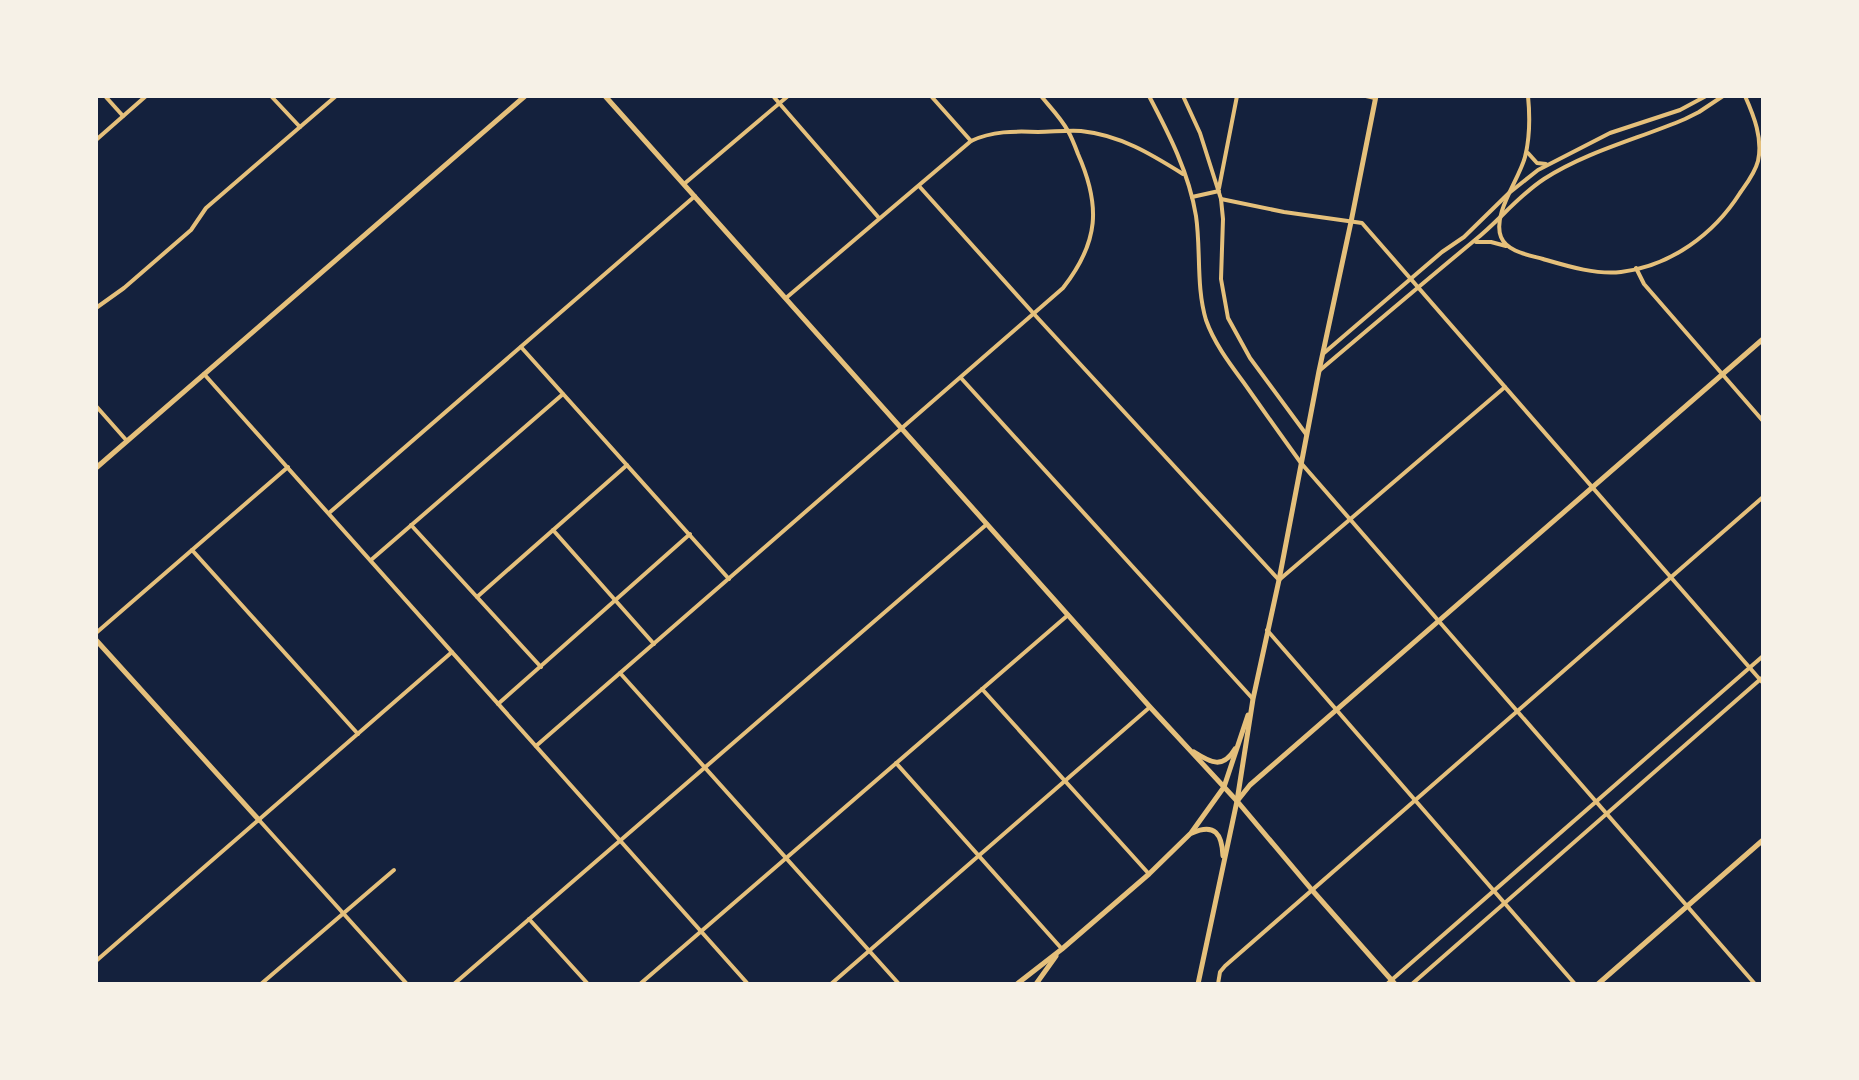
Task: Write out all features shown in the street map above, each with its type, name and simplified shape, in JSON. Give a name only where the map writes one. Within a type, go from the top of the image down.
[{"type":"main road","points":[[96,468],[525,96]]},
{"type":"main road","points":[[605,96],[1237,801],[1391,983]]},
{"type":"main road","points":[[1198,984],[1376,97]]},
{"type":"main road","points":[[1237,801],[1250,785],[1763,339]]},
{"type":"main road","points":[[96,640],[259,820]]},
{"type":"main road","points":[[1017,984],[1149,874],[1191,833],[1224,787],[1253,699]]},
{"type":"main road","points":[[1187,746],[1204,758],[1219,763],[1231,756],[1240,741]]},
{"type":"main road","points":[[1191,833],[1207,829],[1218,835],[1222,842],[1223,868]]},
{"type":"main road","points":[[1598,984],[1763,840]]},
{"type":"main road","points":[[1036,984],[1062,949]]},
{"type":"street","points":[[105,96],[123,116]]},
{"type":"street","points":[[96,140],[146,96]]},
{"type":"street","points":[[271,96],[300,127]]},
{"type":"street","points":[[96,308],[191,230],[206,208],[336,96]]},
{"type":"street","points":[[773,96],[879,218]]},
{"type":"street","points":[[684,184],[788,96]]},
{"type":"street","points":[[931,96],[971,141]]},
{"type":"street","points":[[536,746],[1063,288],[1089,244],[1093,218],[1092,192],[1068,131],[1041,96]]},
{"type":"street","points":[[1149,96],[1176,150],[1192,197],[1207,323],[1235,370],[1301,463],[1755,984]]},
{"type":"street","points":[[1183,96],[1200,133],[1221,199],[1221,279],[1228,318],[1250,358],[1307,435]]},
{"type":"street","points":[[1218,190],[1237,96]]},
{"type":"street","points":[[1366,96],[1376,97]]},
{"type":"street","points":[[1509,247],[1501,237],[1500,217],[1527,150],[1528,96]]},
{"type":"street","points":[[1323,353],[1464,237],[1523,181],[1548,164],[1610,133],[1680,110],[1706,96]]},
{"type":"street","points":[[1319,371],[1473,242],[1530,189],[1561,169],[1614,145],[1685,119],[1723,96]]},
{"type":"street","points":[[1473,242],[1491,242],[1526,255],[1610,272],[1636,268],[1692,246],[1733,205],[1760,166],[1758,133],[1745,96]]},
{"type":"street","points":[[786,298],[971,141],[992,133],[1068,131],[1097,134],[1125,141],[1185,175]]},
{"type":"street","points":[[1527,150],[1537,163],[1548,164]]},
{"type":"street","points":[[919,186],[1279,580],[1505,387]]},
{"type":"street","points":[[1192,197],[1218,190]]},
{"type":"street","points":[[329,513],[695,196]]},
{"type":"street","points":[[1221,199],[1362,223],[1762,680],[1412,984]]},
{"type":"street","points":[[1636,268],[1644,284],[1763,421]]},
{"type":"street","points":[[521,347],[729,579]]},
{"type":"street","points":[[204,374],[748,984]]},
{"type":"street","points":[[961,378],[1253,699]]},
{"type":"street","points":[[370,560],[563,394]]},
{"type":"street","points":[[96,406],[127,441]]},
{"type":"street","points":[[477,597],[627,465]]},
{"type":"street","points":[[96,633],[288,467]]},
{"type":"street","points":[[1218,984],[1220,972],[1225,966],[1763,497]]},
{"type":"street","points":[[454,984],[987,524]]},
{"type":"street","points":[[411,525],[541,667]]},
{"type":"street","points":[[553,530],[654,644]]},
{"type":"street","points":[[498,704],[690,534]]},
{"type":"street","points":[[192,550],[358,734]]},
{"type":"street","points":[[640,984],[1068,615]]},
{"type":"street","points":[[1267,630],[1575,984]]},
{"type":"street","points":[[96,961],[452,652]]},
{"type":"street","points":[[1391,983],[1763,656]]},
{"type":"street","points":[[620,673],[899,984]]},
{"type":"street","points":[[982,689],[1149,874]]},
{"type":"street","points":[[831,984],[1150,707]]},
{"type":"street","points":[[896,763],[1062,949]]},
{"type":"street","points":[[259,820],[407,984]]},
{"type":"street","points":[[261,984],[394,870]]},
{"type":"street","points":[[529,919],[588,984]]}]
